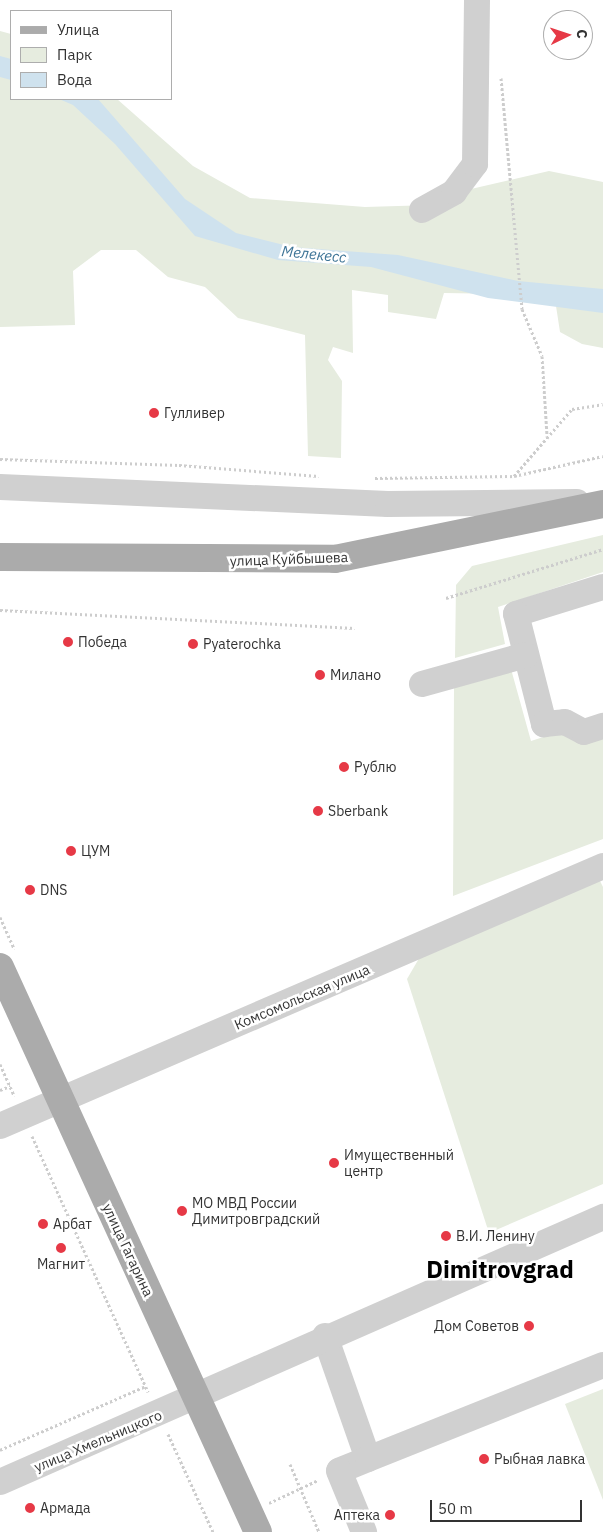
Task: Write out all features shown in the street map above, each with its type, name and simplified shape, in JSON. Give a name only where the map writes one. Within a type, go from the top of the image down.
[{"type":"main road","name":"улица Куйбышева","points":[[0,557],[335,559],[603,503]]},
{"type":"main road","name":"улица Гагарина","points":[[0,967],[258,1532]]},
{"type":"street","points":[[422,210],[454,192],[475,164],[477,0]]},
{"type":"street","points":[[0,487],[388,504],[603,503]]},
{"type":"street","points":[[603,587],[516,614],[544,724],[565,722],[584,732],[603,726]]},
{"type":"street","points":[[422,684],[526,655]]},
{"type":"street","name":"Комсомольская улица","points":[[11,1121],[603,866]]},
{"type":"street","name":"улица Хмельницкого","points":[[0,1482],[196,1399],[325,1336],[603,1217]]},
{"type":"street","points":[[325,1336],[368,1459]]},
{"type":"street","points":[[364,1532],[339,1471],[603,1365]]},
{"type":"path","points":[[500,69],[522,309],[542,356],[547,437]]},
{"type":"path","points":[[514,476],[572,409],[603,404]]},
{"type":"path","points":[[365,478],[514,476],[603,456]]},
{"type":"path","points":[[0,459],[179,465],[326,476]]},
{"type":"path","points":[[446,598],[603,549]]},
{"type":"path","points":[[0,610],[355,628]]},
{"type":"path","points":[[0,1064],[10,1086],[11,1121],[146,1386],[213,1532]]},
{"type":"path","points":[[0,1090],[10,1086]]},
{"type":"path","points":[[0,1450],[146,1386]]},
{"type":"path","points":[[290,1464],[319,1532]]},
{"type":"path","points":[[268,1503],[339,1471]]},
{"type":"green space","points":[[0,31],[10,34],[10,100],[118,100],[193,166],[250,198],[365,207],[431,205],[471,189],[549,171],[603,182],[603,348],[582,344],[560,332],[556,306],[503,294],[444,293],[436,319],[388,312],[388,295],[352,290],[353,353],[333,347],[328,360],[342,381],[341,458],[308,456],[305,335],[238,318],[205,287],[168,277],[136,250],[101,250],[73,271],[75,325],[0,327]]},
{"type":"green space","points":[[603,535],[603,572],[498,607],[505,644],[455,658],[456,585],[472,566]]},
{"type":"green space","points":[[511,669],[531,741],[562,731],[603,736],[603,839],[453,896],[454,687]]},
{"type":"green space","points":[[599,879],[603,887],[603,1184],[489,1233],[407,979],[421,955]]},
{"type":"green space","points":[[603,1389],[603,1500],[565,1404]]},
{"type":"water","points":[[0,56],[10,59],[10,80],[0,77]]},
{"type":"water","name":"Мелекесс","points":[[61,100],[99,100],[185,199],[236,233],[292,247],[398,255],[518,281],[603,289],[603,313],[488,298],[371,267],[278,260],[195,236],[115,144],[73,105]]},
{"type":"place","name":"Гулливер","points":[[154,413]]},
{"type":"place","name":"Победа","points":[[68,642]]},
{"type":"place","name":"Pyaterochka","points":[[193,644]]},
{"type":"place","name":"Милано","points":[[320,675]]},
{"type":"place","name":"Рублю","points":[[344,767]]},
{"type":"place","name":"Sberbank","points":[[318,811]]},
{"type":"place","name":"ЦУМ","points":[[71,851]]},
{"type":"place","name":"DNS","points":[[30,890]]},
{"type":"place","name":"Имущественный центр","points":[[334,1163]]},
{"type":"place","name":"МО МВД России Димитровградский","points":[[182,1211]]},
{"type":"place","name":"Арбат","points":[[43,1224]]},
{"type":"place","name":"В.И. Ленину","points":[[446,1236]]},
{"type":"place","name":"Магнит","points":[[61,1248]]},
{"type":"place","name":"Дом Советов","points":[[529,1326]]},
{"type":"place","name":"Рыбная лавка","points":[[484,1459]]},
{"type":"place","name":"Армада","points":[[30,1508]]},
{"type":"place","name":"Аптека","points":[[390,1515]]},
{"type":"district","name":"Dimitrovgrad","points":[[500,1270]]}]
